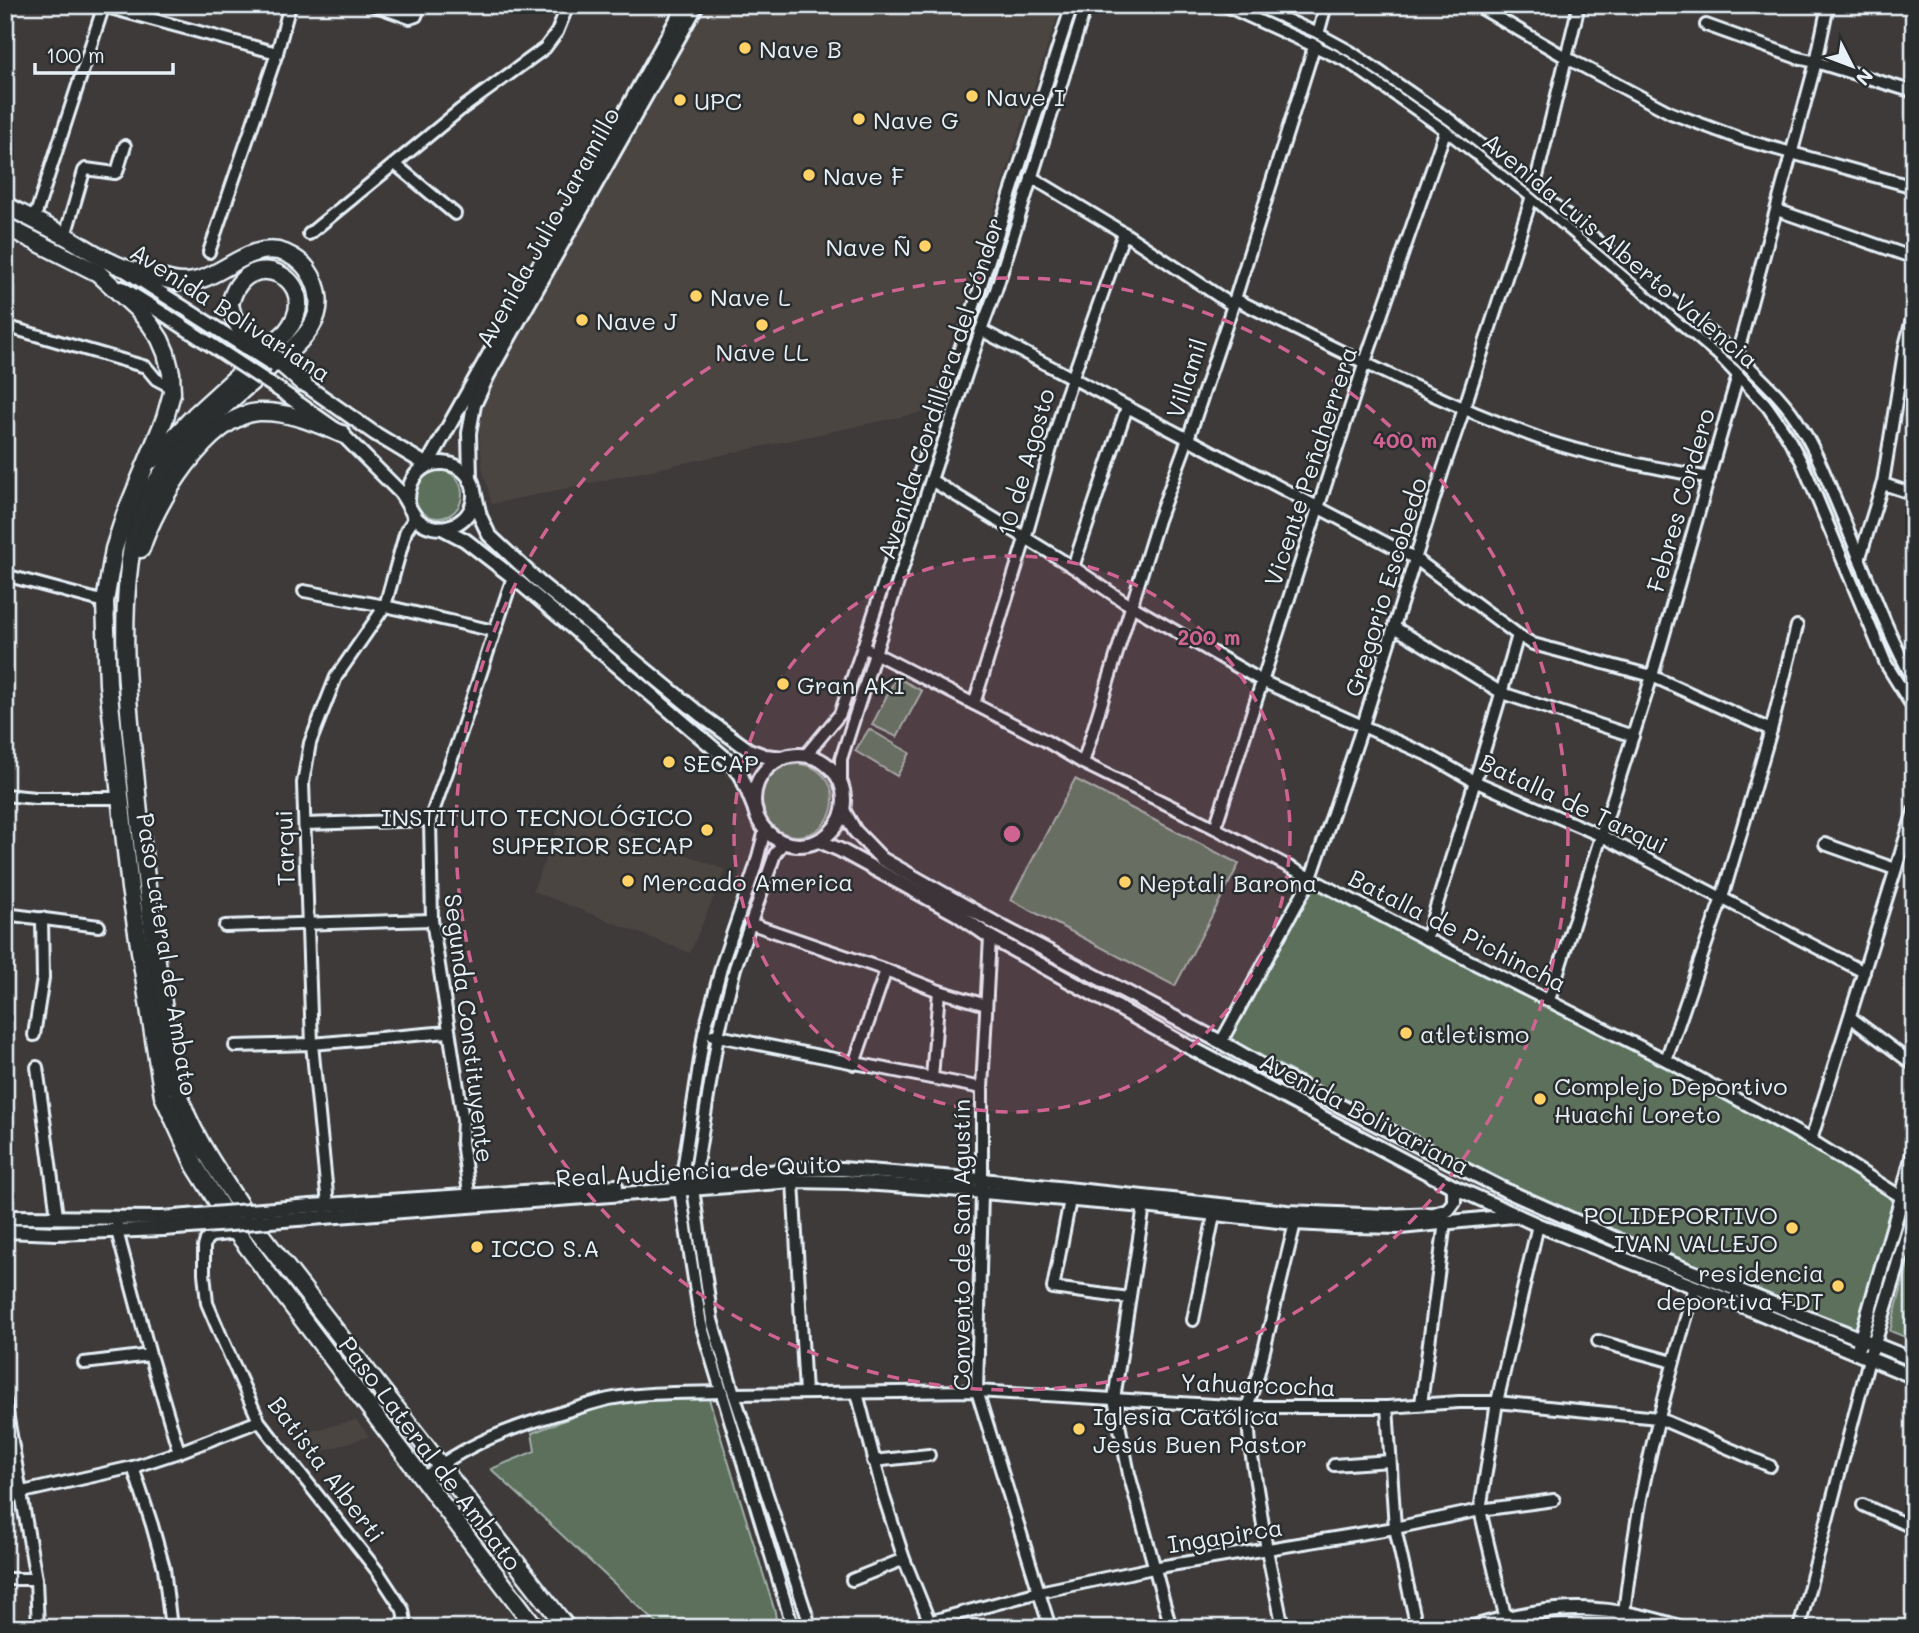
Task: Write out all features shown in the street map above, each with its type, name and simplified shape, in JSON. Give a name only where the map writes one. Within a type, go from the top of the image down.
[{"type":"highway","name":"Avenida Bolivariana","points":[[5,205],[119,266]]},
{"type":"highway","name":"Avenida Bolivariana","points":[[5,226],[98,273]]},
{"type":"highway","points":[[119,266],[165,279],[187,282],[208,277],[255,253],[279,251],[302,262],[316,284],[320,297],[313,324],[306,334],[197,430],[151,491],[136,528],[126,594]]},
{"type":"highway","points":[[143,470],[195,415],[286,332],[293,323],[298,312],[298,303],[293,286],[285,276],[275,271],[253,272],[237,286],[230,305],[233,316],[239,327],[295,377]]},
{"type":"highway","points":[[98,273],[136,308],[160,339],[166,353],[172,387]]},
{"type":"highway","name":"Paso Lateral de Ambato","points":[[172,387],[165,418],[114,549],[106,602],[108,684],[130,888],[163,1096],[195,1166],[237,1233],[536,1628]]},
{"type":"highway","points":[[126,594],[147,529],[176,477],[211,436],[237,417],[259,412],[296,415],[342,434]]},
{"type":"highway","name":"Paso Lateral de Ambato","points":[[126,594],[125,682],[146,886],[178,1092],[192,1126],[248,1218],[567,1628]]},
{"type":"main road","name":"Avenida Julio Jaramillo","points":[[427,465],[685,5]]},
{"type":"main road","name":"Avenida Julio Jaramillo","points":[[472,485],[469,433],[474,405],[488,375],[697,5]]},
{"type":"main road","name":"Avenida Bolivariana","points":[[119,266],[295,377],[374,433],[427,465],[436,462],[456,466],[464,472],[472,485]]},
{"type":"main road","name":"Avenida Bolivariana","points":[[98,273],[278,389],[342,434],[408,502],[415,517]]},
{"type":"main road","points":[[408,502],[411,480],[427,465]]},
{"type":"main road","points":[[415,517],[423,524],[442,528],[462,521],[473,502],[472,485]]},
{"type":"main road","points":[[472,485],[480,516],[489,535],[540,583],[702,716],[749,750],[765,756],[805,756],[817,759],[827,765],[841,784]]},
{"type":"main road","points":[[442,528],[465,540],[513,577],[730,762],[741,775],[765,830],[783,842]]},
{"type":"main road","points":[[756,812],[755,790],[760,779],[766,770],[784,758]]},
{"type":"main road","name":"Avenida Bolivariana","points":[[841,784],[843,810],[855,831],[882,859],[1004,928],[1266,1068],[1505,1190],[1660,1259],[1914,1360]]},
{"type":"main road","points":[[819,841],[830,833],[843,810]]},
{"type":"main road","name":"Avenida Bolivariana","points":[[783,842],[801,845],[819,841],[840,849],[957,914],[990,937],[1178,1041],[1454,1187],[1538,1226],[1914,1377]]},
{"type":"main road","points":[[1863,1357],[1861,1338],[1914,1150]]},
{"type":"main road","name":"Real Audiencia de Quito","points":[[687,1185],[796,1169],[842,1168],[1070,1200],[1295,1223],[1400,1227],[1443,1217],[1517,1216]]},
{"type":"main road","name":"Real Audiencia de Quito","points":[[5,1231],[56,1233],[116,1225],[470,1199],[793,1181],[982,1186],[1286,1212],[1388,1216],[1434,1214],[1443,1217]]},
{"type":"main road","points":[[1443,1217],[1454,1202],[1454,1187]]},
{"type":"main road","name":"Real Audiencia de Quito","points":[[311,1212],[328,1204],[470,1199]]},
{"type":"main road","points":[[1863,1357],[1875,1343],[1914,1213]]},
{"type":"main road","name":"Real Audiencia de Quito","points":[[5,1217],[57,1216],[116,1225]]},
{"type":"main road","points":[[1470,1628],[1552,1611],[1596,1609],[1656,1620],[1682,1628]]},
{"type":"main road","points":[[1540,1628],[1570,1624],[1614,1624],[1640,1628]]},
{"type":"street","points":[[209,253],[277,53],[290,5]]},
{"type":"street","points":[[373,5],[410,18],[416,16],[420,5]]},
{"type":"street","points":[[309,234],[460,110],[545,48],[557,32],[568,5]]},
{"type":"street","name":"Avenida Cordillera del Cóndor","points":[[805,756],[840,714],[1072,5]]},
{"type":"street","name":"Avenida Cordillera del Cóndor","points":[[841,784],[841,759],[996,290],[1086,5]]},
{"type":"street","name":"Avenida Luis Alberto Valencia","points":[[1224,5],[1316,40]]},
{"type":"street","name":"Avenida Luis Alberto Valencia","points":[[1254,5],[1316,40],[1449,125],[1737,355],[1780,397],[1801,425],[1819,459],[1894,646],[1914,681]]},
{"type":"street","name":"Villamil","points":[[1083,763],[1130,606],[1233,302],[1326,5]]},
{"type":"street","points":[[1476,5],[1567,58],[1671,113],[1722,133],[1790,154],[1914,187]]},
{"type":"street","name":"Gregorio Escobedo","points":[[1221,1042],[1311,878],[1363,726],[1533,192],[1579,5]]},
{"type":"street","name":"Febres Cordero","points":[[1549,1000],[1652,676],[1738,375],[1737,355],[1816,62],[1828,5]]},
{"type":"street","points":[[34,220],[102,6],[277,53]]},
{"type":"street","points":[[1706,25],[1798,58],[1914,92]]},
{"type":"street","name":"Vicente Peñaherrera","points":[[1215,828],[1365,362],[1449,125]]},
{"type":"street","points":[[65,236],[84,171],[117,172],[125,146]]},
{"type":"street","points":[[395,164],[455,214]]},
{"type":"street","points":[[1031,177],[1233,302],[1464,409],[1548,441],[1709,478]]},
{"type":"street","name":"Avenida Luis Alberto Valencia","points":[[1533,192],[1720,356],[1768,407],[1802,462],[1886,664],[1914,709]]},
{"type":"street","points":[[1777,210],[1914,258]]},
{"type":"street","name":"10 de Agosto","points":[[974,705],[1072,378],[1124,233]]},
{"type":"street","points":[[1860,557],[1883,484],[1905,346],[1914,312]]},
{"type":"street","points":[[5,326],[146,367],[156,379],[172,387]]},
{"type":"street","points":[[981,330],[1416,559],[1533,644],[1652,676],[1771,730]]},
{"type":"street","points":[[1073,567],[1127,407]]},
{"type":"street","points":[[931,480],[1073,567],[1130,606]]},
{"type":"street","points":[[1883,484],[1914,494]]},
{"type":"street","name":"Tarqui","points":[[328,1204],[312,1044],[303,783],[310,743],[336,677],[385,606],[406,531],[415,517]]},
{"type":"street","points":[[5,575],[106,602]]},
{"type":"street","name":"Segunda Constituyente","points":[[470,1199],[463,1120],[432,920],[430,820],[513,577]]},
{"type":"street","points":[[304,591],[494,631]]},
{"type":"street","name":"Batalla de Tarqui","points":[[1130,606],[1262,681],[1432,757],[1474,781],[1602,836],[1864,972]]},
{"type":"street","points":[[1666,1060],[1722,898],[1771,730],[1797,626]]},
{"type":"street","points":[[1394,627],[1502,693],[1633,736]]},
{"type":"street","points":[[1426,939],[1467,812],[1518,635]]},
{"type":"street","name":"Batalla de Pichincha","points":[[863,648],[1666,1060],[1811,1140],[1914,1205]]},
{"type":"street","points":[[5,795],[120,799]]},
{"type":"street","points":[[1811,1140],[1914,811]]},
{"type":"street","points":[[305,824],[430,820]]},
{"type":"street","points":[[765,830],[722,964],[704,1033],[691,1114],[687,1185],[701,1324],[793,1628]]},
{"type":"street","points":[[783,842],[775,854],[735,968],[718,1035],[705,1115],[687,1185],[712,1320],[811,1628]]},
{"type":"street","points":[[1825,844],[1895,869]]},
{"type":"street","points":[[5,914],[99,926]]},
{"type":"street","points":[[34,1035],[43,978],[41,918]]},
{"type":"street","points":[[225,926],[432,920]]},
{"type":"street","points":[[752,923],[939,991],[986,1005]]},
{"type":"street","name":"Convento de San Agustín","points":[[990,937],[982,1088],[977,1391],[1050,1628]]},
{"type":"street","points":[[854,1064],[886,970]]},
{"type":"street","points":[[932,1078],[939,991]]},
{"type":"street","points":[[1850,1017],[1914,1065]]},
{"type":"street","points":[[235,1046],[312,1044],[449,1032]]},
{"type":"street","points":[[704,1033],[982,1088]]},
{"type":"street","points":[[37,1067],[57,1216]]},
{"type":"street","points":[[691,1114],[705,1115]]},
{"type":"street","points":[[793,1181],[804,1393]]},
{"type":"street","points":[[1070,1200],[1053,1288],[1129,1298]]},
{"type":"street","points":[[1144,1206],[1114,1399],[1129,1474],[1171,1628]]},
{"type":"street","points":[[1194,1320],[1214,1215]]},
{"type":"street","points":[[1421,1404],[1443,1217]]},
{"type":"street","points":[[1283,1628],[1267,1550],[1250,1445],[1247,1407],[1258,1375],[1295,1223]]},
{"type":"street","points":[[116,1225],[178,1452]]},
{"type":"street","points":[[1507,1622],[1480,1510],[1497,1402],[1538,1226]]},
{"type":"street","name":"Batista Alberti","points":[[237,1233],[211,1236],[206,1240],[204,1273],[207,1303],[259,1421],[378,1572],[403,1610],[406,1628]]},
{"type":"street","points":[[1623,1613],[1638,1515],[1658,1418],[1695,1287]]},
{"type":"street","points":[[1598,1341],[1673,1362]]},
{"type":"street","points":[[84,1363],[150,1355]]},
{"type":"street","points":[[1799,1628],[1863,1357]]},
{"type":"street","name":"Yahuarcocha","points":[[734,1394],[977,1391],[1247,1407],[1387,1407],[1497,1402],[1658,1418],[1770,1466]]},
{"type":"street","points":[[422,1480],[440,1464],[485,1441],[530,1422],[607,1399],[722,1392]]},
{"type":"street","points":[[857,1393],[873,1461],[904,1559],[931,1624]]},
{"type":"street","points":[[5,1401],[36,1579],[38,1628]]},
{"type":"street","points":[[1387,1407],[1395,1528],[1417,1628]]},
{"type":"street","points":[[5,1496],[133,1467],[259,1421]]},
{"type":"street","points":[[873,1461],[929,1455]]},
{"type":"street","points":[[1334,1465],[1390,1461]]},
{"type":"street","points":[[133,1467],[164,1568],[171,1628]]},
{"type":"street","name":"Ingapirca","points":[[906,1628],[931,1624],[1039,1592],[1153,1568],[1395,1528],[1480,1510],[1554,1500]]},
{"type":"street","points":[[1863,1506],[1914,1528]]},
{"type":"street","points":[[852,1580],[904,1559]]},
{"type":"street","points":[[5,1579],[36,1579]]},
{"type":"shaded area","points":[[708,5],[1061,5],[928,411],[492,504],[483,472],[479,435],[483,408],[496,379]]},
{"type":"shaded area","name":"Mercado America","points":[[566,806],[725,870],[690,953],[533,891]]},
{"type":"shaded area","points":[[356,1420],[369,1436],[317,1453],[306,1432]]},
{"type":"green space","points":[[438,470],[447,471],[455,477],[461,485],[461,503],[455,511],[447,517],[438,518],[429,517],[421,511],[415,503],[414,494],[415,485],[421,477],[429,471]]},
{"type":"green space","points":[[896,677],[922,691],[897,737],[872,725]]},
{"type":"green space","points":[[869,729],[910,753],[897,776],[855,751]]},
{"type":"green space","points":[[797,764],[817,770],[827,780],[833,800],[827,820],[817,830],[797,836],[777,830],[767,820],[761,800],[767,780],[777,770]]},
{"type":"green space","name":"Neptali Barona","points":[[1075,779],[1239,864],[1175,986],[1011,900]]},
{"type":"green space","name":"Complejo Deportivo Huachi Loreto","points":[[1313,878],[1658,1057],[1902,1197],[1861,1337],[1501,1180],[1222,1035]]},
{"type":"green space","points":[[1911,1253],[1914,1254],[1914,1328],[1910,1339],[1890,1331]]},
{"type":"green space","points":[[618,1399],[709,1399],[775,1612],[777,1628],[662,1628],[491,1469],[535,1451],[532,1433]]},
{"type":"railway","points":[[1239,5],[1317,39],[1349,57],[1447,125],[1533,193],[1738,366],[1768,397],[1793,432],[1815,476],[1878,629],[1914,695]]},
{"type":"place","name":"Nave B","points":[[745,48]]},
{"type":"place","name":"Nave I","points":[[972,96]]},
{"type":"place","name":"UPC","points":[[680,100]]},
{"type":"place","name":"Nave G","points":[[859,119]]},
{"type":"place","name":"Nave F","points":[[809,175]]},
{"type":"place","name":"Nave Ñ","points":[[925,246]]},
{"type":"place","name":"Nave L","points":[[696,296]]},
{"type":"place","name":"Nave J","points":[[582,320]]},
{"type":"place","name":"Nave LL","points":[[762,325]]},
{"type":"place","name":"Gran AKI","points":[[783,684]]},
{"type":"place","name":"SECAP","points":[[669,762]]},
{"type":"place","name":"INSTITUTO TECNOLÓGICO SUPERIOR SECAP","points":[[707,830]]},
{"type":"place","name":"Mercado America","points":[[628,881]]},
{"type":"place","name":"Neptali Barona","points":[[1125,882]]},
{"type":"place","name":"atletismo","points":[[1406,1033]]},
{"type":"place","name":"Complejo Deportivo Huachi Loreto","points":[[1540,1099]]},
{"type":"place","name":"POLIDEPORTIVO IVAN VALLEJO","points":[[1792,1228]]},
{"type":"place","name":"ICCO S.A","points":[[477,1247]]},
{"type":"place","name":"residencia deportiva FDT","points":[[1838,1286]]},
{"type":"place","name":"Iglesia Católica Jesús Buen Pastor","points":[[1079,1429]]}]
